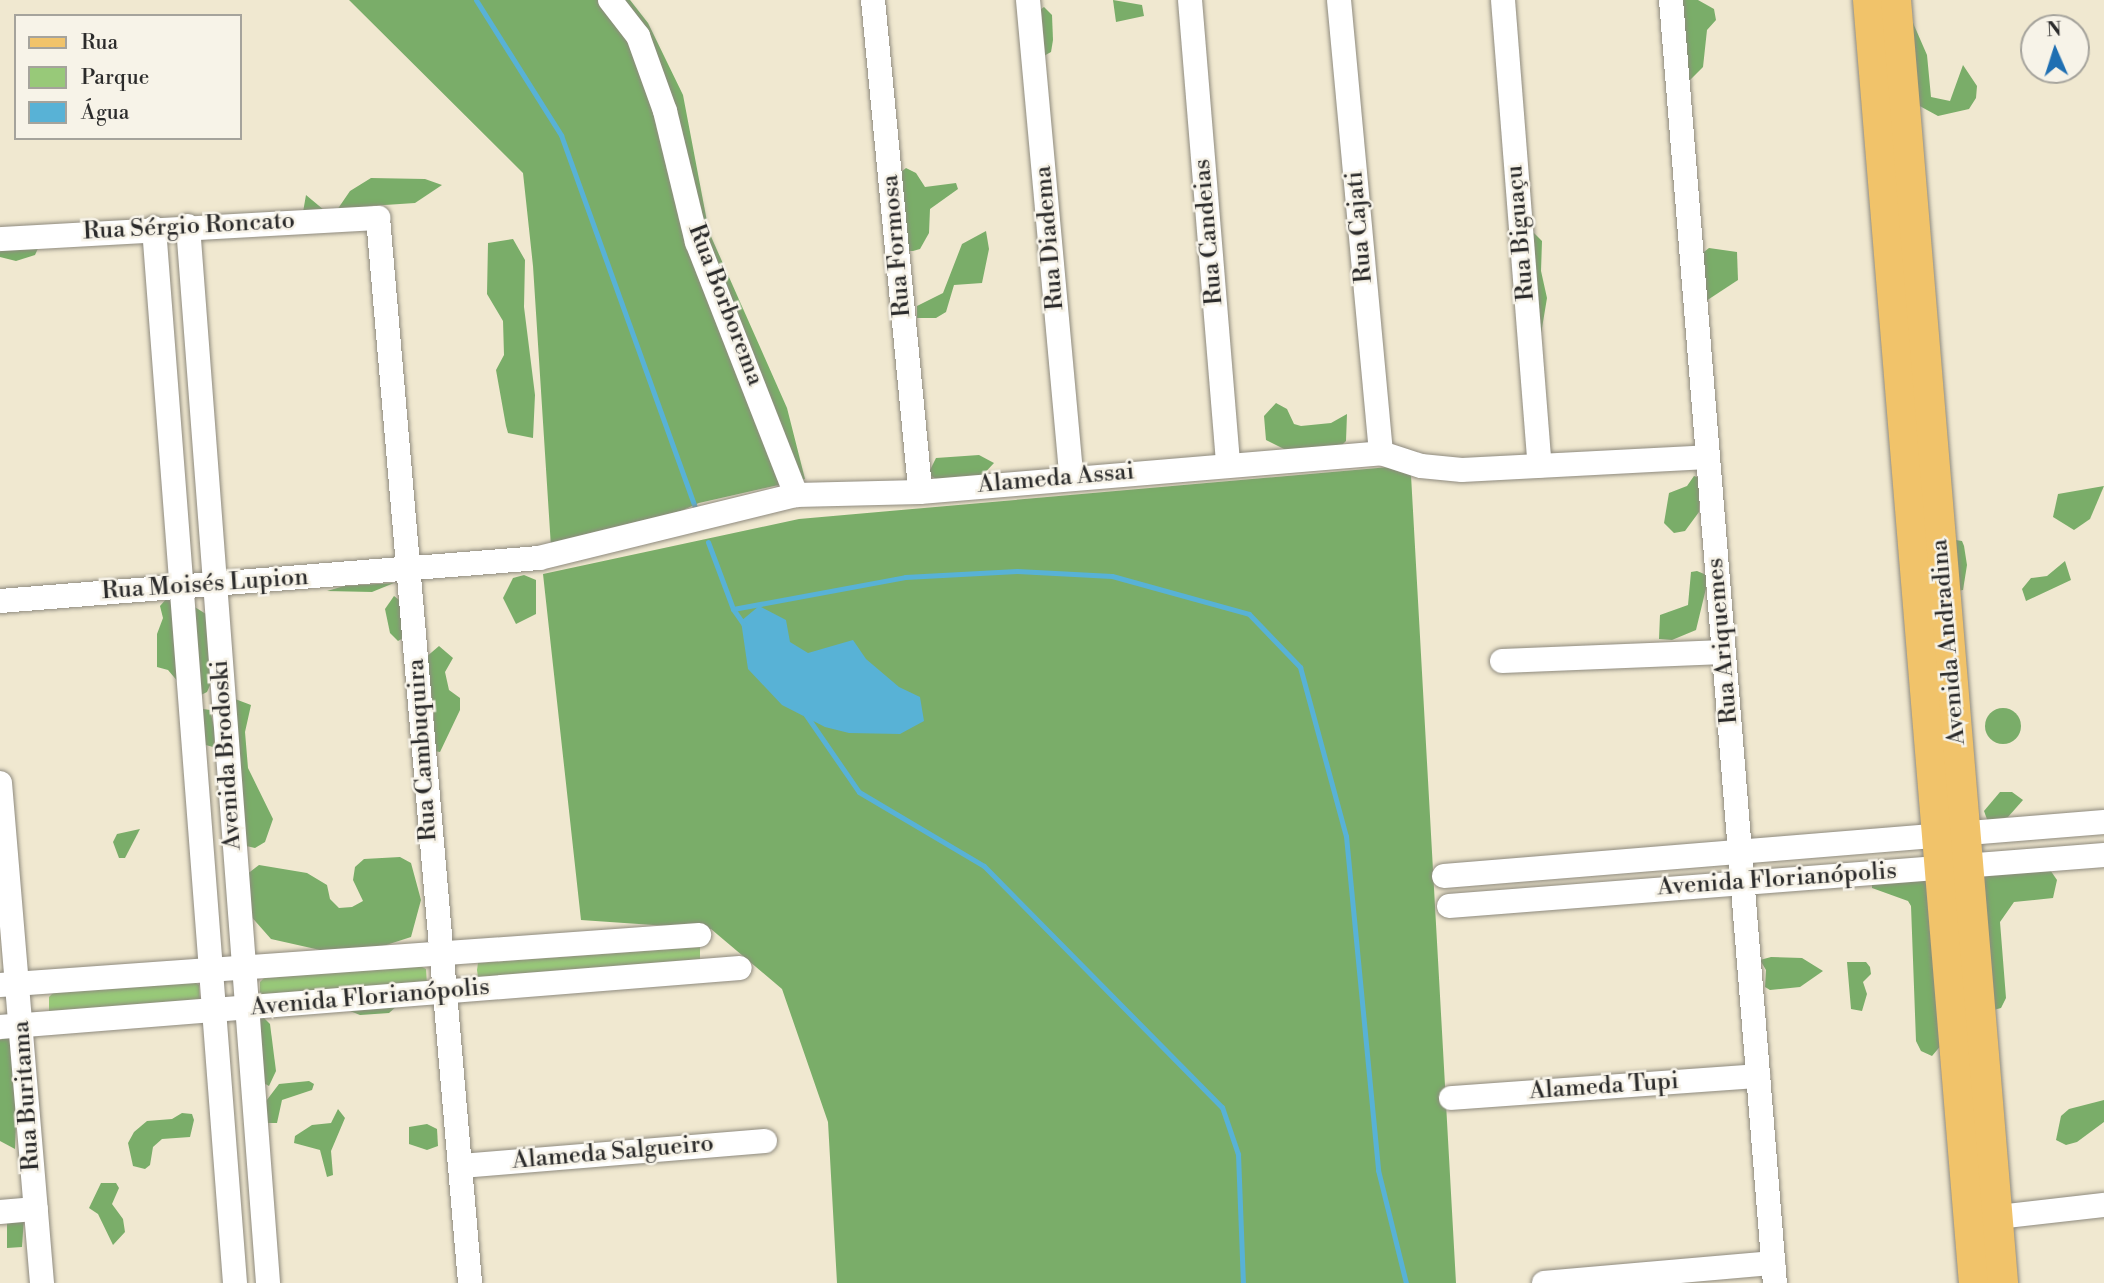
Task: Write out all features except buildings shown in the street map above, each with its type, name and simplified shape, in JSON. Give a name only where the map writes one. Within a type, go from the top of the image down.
[{"type":"main road","name":"Avenida Andradina","points":[[1868,0],[1896,167],[1953,836],[1974,1283]]},
{"type":"main road","name":"Avenida Andradina","points":[[1896,0],[1896,167]]},
{"type":"main road","name":"Avenida Andradina","points":[[1955,868],[1998,1217],[2003,1283]]},
{"type":"street","name":"Rua Borborema","points":[[610,0],[638,36],[665,111],[697,242],[796,495]]},
{"type":"street","name":"Rua Formosa","points":[[873,0],[920,492]]},
{"type":"street","name":"Rua Diadema","points":[[1028,0],[1071,477]]},
{"type":"street","name":"Rua Candeias","points":[[1190,0],[1228,463]]},
{"type":"street","name":"Rua Cajati","points":[[1339,0],[1381,453]]},
{"type":"street","name":"Rua Biguaçu","points":[[1503,0],[1540,467]]},
{"type":"street","name":"Rua Ariquemes","points":[[1671,0],[1774,1273]]},
{"type":"street","name":"Rua Sérgio Roncato","points":[[0,239],[188,226],[378,218]]},
{"type":"street","name":"Rua Cambuquira","points":[[378,218],[410,569],[442,992],[461,1166],[470,1283]]},
{"type":"street","name":"Avenida Brodoski","points":[[188,226],[268,1283]]},
{"type":"street","name":"Avenida Brodoski","points":[[154,228],[235,1283]]},
{"type":"street","name":"Alameda Assai","points":[[410,569],[539,558],[796,495],[920,492],[1228,463],[1381,453],[1421,466],[1462,470],[1708,457]]},
{"type":"street","name":"Rua Moisés Lupion","points":[[0,601],[410,569]]},
{"type":"street","points":[[1502,661],[1724,652]]},
{"type":"street","name":"Rua Buritama","points":[[0,783],[11,1026],[36,1209],[42,1283]]},
{"type":"street","name":"Avenida Florianópolis","points":[[1444,876],[1740,855],[2104,822]]},
{"type":"street","name":"Avenida Florianópolis","points":[[1449,905],[2104,855]]},
{"type":"street","name":"Avenida Florianópolis","points":[[10,984],[699,935]]},
{"type":"street","name":"Avenida Florianópolis","points":[[11,1026],[740,968]]},
{"type":"street","name":"Alameda Tupi","points":[[1451,1098],[1758,1076]]},
{"type":"street","name":"Alameda Salgueiro","points":[[461,1166],[765,1141]]},
{"type":"street","points":[[1998,1217],[2104,1205]]},
{"type":"street","points":[[0,1212],[36,1209]]},
{"type":"street","points":[[1544,1283],[1774,1273]]},
{"type":"green space","points":[[349,0],[630,0],[648,23],[683,95],[709,232],[787,408],[805,479],[699,503],[644,527],[551,547],[533,266],[523,173]]},
{"type":"green space","points":[[1113,0],[1142,5],[1144,16],[1116,22]]},
{"type":"green space","points":[[1681,0],[1698,0],[1714,9],[1716,20],[1707,30],[1703,67],[1689,81]]},
{"type":"green space","points":[[1044,7],[1052,15],[1053,40],[1051,52],[1042,57],[1037,12]]},
{"type":"green space","points":[[1910,16],[1927,55],[1931,97],[1950,101],[1963,65],[1977,86],[1976,98],[1969,109],[1938,116],[1916,104]]},
{"type":"green space","points":[[906,168],[916,173],[925,187],[956,183],[958,189],[930,209],[929,233],[920,249],[913,251],[907,251],[901,172]]},
{"type":"green space","points":[[371,178],[425,179],[442,185],[415,203],[370,206],[342,217],[303,212],[306,195],[324,210],[337,210],[350,191]]},
{"type":"green space","points":[[1530,229],[1542,241],[1541,271],[1547,298],[1541,334]]},
{"type":"green space","points":[[986,231],[989,249],[982,283],[954,285],[946,312],[936,318],[917,318],[917,306],[943,293],[962,244]]},
{"type":"green space","points":[[513,239],[525,260],[524,307],[535,395],[533,438],[508,433],[496,370],[504,355],[503,321],[487,294],[488,243]]},
{"type":"green space","points":[[0,242],[40,244],[35,255],[16,261],[0,257]]},
{"type":"green space","points":[[1709,248],[1737,252],[1738,280],[1706,301],[1700,255]]},
{"type":"green space","points":[[1276,403],[1287,409],[1294,424],[1301,426],[1331,423],[1347,414],[1346,441],[1342,445],[1286,450],[1266,440],[1264,416]]},
{"type":"green space","points":[[979,455],[994,463],[979,479],[941,482],[928,474],[936,458]]},
{"type":"green space","points":[[1389,467],[1411,475],[1456,1283],[837,1283],[828,1122],[782,989],[711,929],[581,920],[543,574],[799,519]]},
{"type":"green space","points":[[1694,476],[1700,478],[1699,512],[1685,531],[1674,533],[1664,523],[1669,493],[1687,486]]},
{"type":"green space","points":[[2104,486],[2090,519],[2074,530],[2053,517],[2058,494]]},
{"type":"green space","points":[[1949,539],[1962,541],[1964,546],[1967,565],[1963,590],[1957,591]]},
{"type":"green space","points":[[2065,561],[2071,580],[2026,601],[2022,589],[2031,578],[2047,576]]},
{"type":"green space","points":[[1697,571],[1709,576],[1696,630],[1672,640],[1659,639],[1660,615],[1688,605],[1691,572]]},
{"type":"green space","points":[[524,575],[536,580],[536,614],[516,624],[503,598],[513,578]]},
{"type":"green space","points":[[394,583],[372,592],[327,591],[344,586]]},
{"type":"green space","points":[[394,596],[403,603],[403,638],[398,641],[390,633],[385,609]]},
{"type":"green space","points":[[167,598],[173,599],[179,683],[168,670],[157,667],[157,634],[163,618],[160,606]]},
{"type":"green space","points":[[193,606],[206,614],[212,681],[207,692],[197,697]]},
{"type":"green space","points":[[439,646],[453,658],[445,672],[449,690],[460,698],[460,710],[440,752],[434,751],[434,709],[425,658]]},
{"type":"green space","points":[[235,699],[251,705],[245,732],[248,768],[273,819],[265,842],[255,848],[242,845]]},
{"type":"green space","points":[[197,708],[210,710],[216,735],[213,747],[202,744]]},
{"type":"green space","points":[[2003,708],[2016,713],[2021,726],[2016,739],[2003,744],[1990,739],[1985,726],[1990,713]]},
{"type":"green space","points":[[2000,792],[2012,792],[2023,800],[2008,817],[1988,822],[1984,811]]},
{"type":"green space","points":[[140,829],[125,858],[119,858],[113,842],[117,834]]},
{"type":"green space","points":[[400,857],[411,863],[421,900],[411,937],[377,948],[320,950],[271,939],[248,913],[246,875],[259,865],[307,873],[327,885],[330,899],[339,908],[352,907],[363,901],[353,880],[355,867],[364,859]]},
{"type":"green space","points":[[2046,864],[2057,880],[2053,898],[2014,902],[2000,922],[2006,998],[2001,1008],[1990,1011],[1981,877]]},
{"type":"green space","points":[[1927,879],[1943,1043],[1932,1056],[1921,1051],[1916,1041],[1911,906],[1908,901],[1872,888],[1872,882]]},
{"type":"green space","points":[[700,947],[700,962],[478,977],[477,970],[478,963]]},
{"type":"green space","points":[[1771,957],[1802,958],[1823,971],[1800,987],[1770,990],[1765,987],[1766,970],[1760,960]]},
{"type":"green space","points":[[1847,962],[1866,962],[1870,967],[1871,974],[1863,982],[1867,994],[1862,1011],[1851,1009]]},
{"type":"green space","points":[[420,966],[426,969],[427,985],[260,996],[260,982],[264,978]]},
{"type":"green space","points":[[193,981],[199,985],[200,1001],[55,1015],[49,1011],[49,997],[54,992]]},
{"type":"green space","points":[[397,1006],[389,1013],[360,1015],[345,1009]]},
{"type":"green space","points":[[258,1012],[270,1024],[276,1071],[269,1086],[258,1080]]},
{"type":"green space","points":[[9,1036],[17,1098],[15,1149],[0,1141],[0,1040]]},
{"type":"green space","points":[[309,1081],[314,1084],[312,1090],[282,1100],[277,1123],[260,1123],[260,1109],[279,1084]]},
{"type":"green space","points":[[2104,1100],[2104,1122],[2077,1142],[2066,1145],[2056,1140],[2061,1116],[2069,1109]]},
{"type":"green space","points":[[338,1109],[345,1118],[331,1151],[333,1175],[327,1177],[320,1150],[294,1143],[295,1136],[312,1125],[331,1123]]},
{"type":"green space","points":[[182,1113],[192,1114],[194,1120],[190,1137],[162,1139],[153,1147],[150,1165],[145,1169],[133,1166],[128,1143],[134,1132],[147,1121],[172,1119]]},
{"type":"green space","points":[[427,1124],[437,1129],[438,1146],[427,1150],[409,1144],[409,1127]]},
{"type":"green space","points":[[101,1183],[116,1183],[119,1188],[112,1204],[123,1219],[125,1232],[113,1245],[98,1214],[89,1208]]},
{"type":"green space","points":[[24,1218],[22,1247],[7,1248],[7,1220]]},
{"type":"water","points":[[759,606],[786,620],[790,642],[808,653],[853,640],[866,659],[899,687],[920,697],[924,721],[900,734],[849,733],[825,727],[782,705],[748,669],[741,621]]},
{"type":"waterway","points":[[476,0],[561,135],[697,513]]},
{"type":"waterway","points":[[708,542],[733,609],[745,626]]},
{"type":"waterway","points":[[733,609],[905,577],[1017,571],[1112,576],[1249,614],[1300,667],[1346,836],[1378,1170],[1406,1283]]},
{"type":"waterway","points":[[806,715],[859,792],[984,866],[1222,1107],[1238,1154],[1243,1283]]}]
